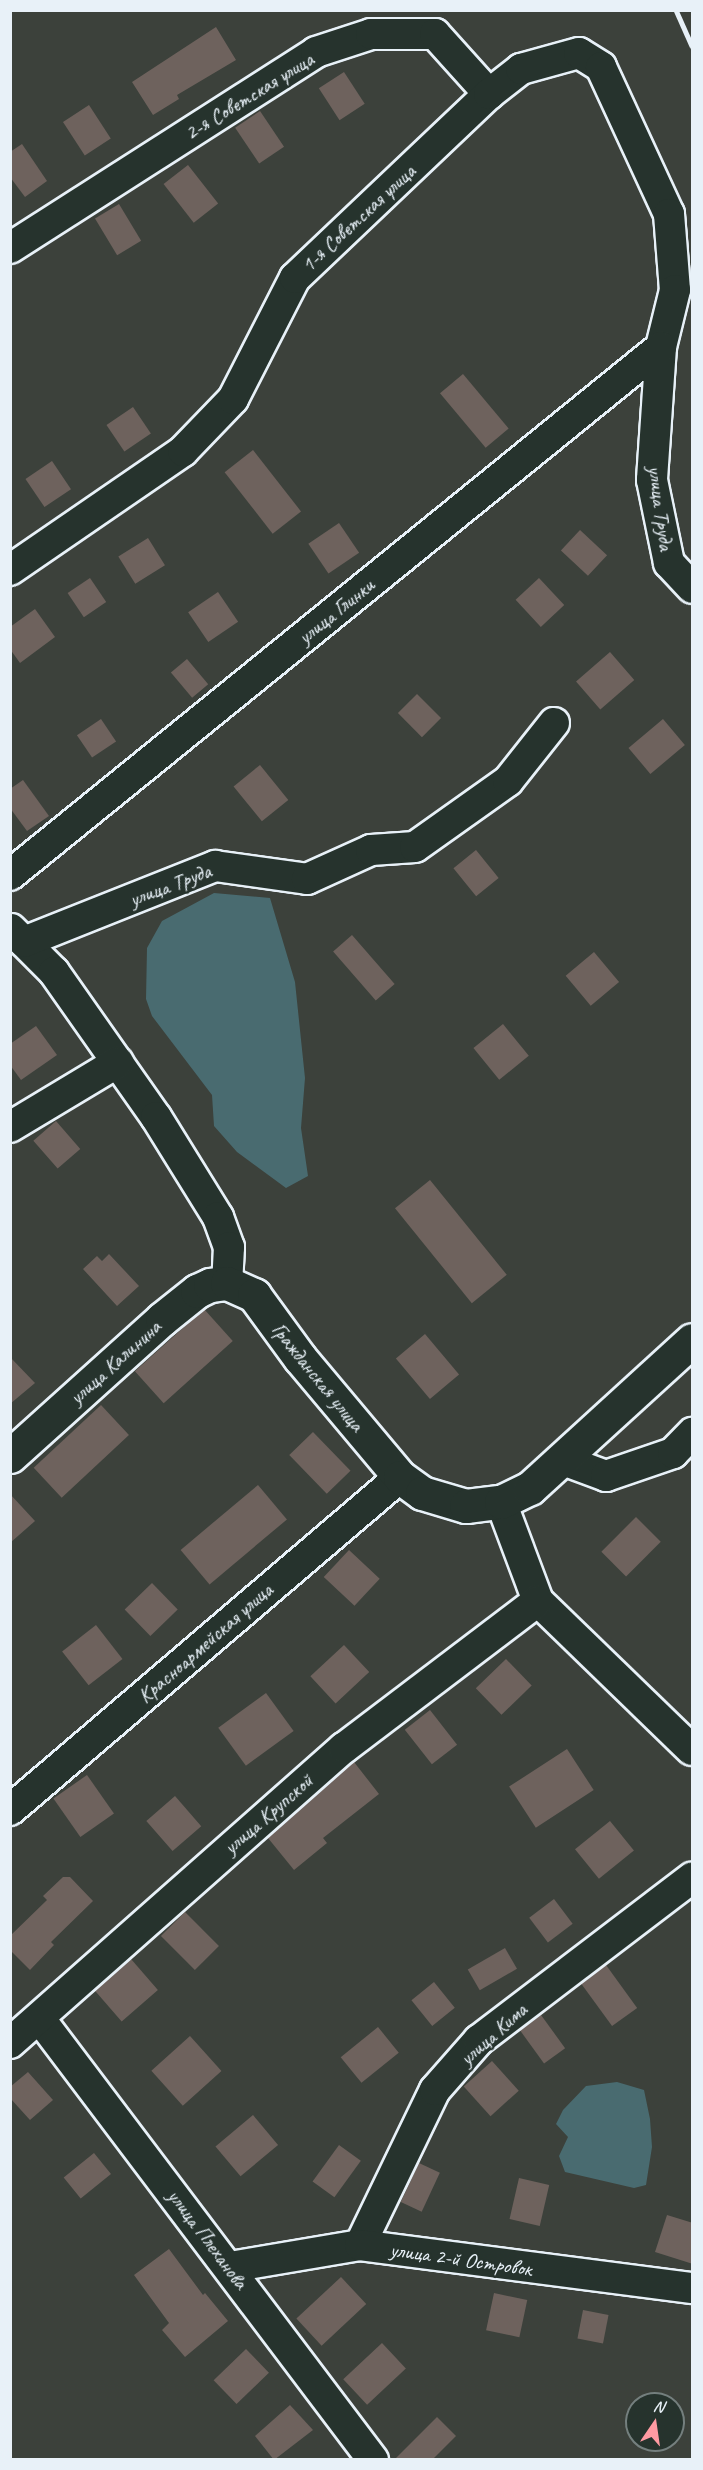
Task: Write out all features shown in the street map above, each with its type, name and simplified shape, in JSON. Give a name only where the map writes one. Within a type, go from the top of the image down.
[{"type":"main road","name":"улица Калинина","points":[[10,1456],[196,1291],[227,1283]]},
{"type":"main road","name":"Гражданская улица","points":[[227,1283],[254,1295],[300,1358],[400,1477],[422,1493],[447,1502],[475,1506],[501,1502],[530,1488],[693,1340]]},
{"type":"street","name":"2-я Советская улица","points":[[10,248],[316,52],[371,34],[435,34],[489,94]]},
{"type":"street","name":"1-я Советская улица","points":[[10,570],[183,451],[233,399],[294,278],[489,94],[521,69],[579,53],[601,67],[669,214],[675,290],[661,347]]},
{"type":"street","name":"улица Труда","points":[[661,347],[652,480],[669,563],[693,588]]},
{"type":"street","name":"улица Глинки","points":[[10,874],[661,347]]},
{"type":"street","name":"улица Труда","points":[[17,936],[215,866],[307,879],[371,850],[415,847],[508,781],[554,723]]},
{"type":"street","points":[[17,936],[54,972],[118,1062],[218,1216],[228,1247],[227,1283]]},
{"type":"street","points":[[10,1127],[118,1062]]},
{"type":"street","points":[[563,1460],[606,1476],[673,1453],[693,1434]]},
{"type":"street","name":"Красноармейская улица","points":[[10,1810],[400,1477]]},
{"type":"street","points":[[501,1502],[538,1601],[693,1750]]},
{"type":"street","name":"улица Крупской","points":[[10,2043],[40,2019],[344,1748],[538,1601]]},
{"type":"street","name":"улица Кима","points":[[360,2246],[435,2090],[472,2048],[601,1944],[693,1878]]},
{"type":"street","name":"улица Плеханова","points":[[40,2019],[230,2267],[366,2456]]},
{"type":"street","name":"улица 2-й Островок","points":[[230,2267],[360,2246],[693,2288]]},
{"type":"water","points":[[214,893],[270,898],[295,982],[305,1078],[301,1128],[308,1176],[286,1188],[237,1152],[214,1126],[212,1095],[152,1016],[146,999],[147,948],[162,921]]},
{"type":"water","points":[[617,2082],[644,2090],[650,2119],[652,2147],[646,2185],[634,2188],[565,2172],[559,2156],[568,2137],[556,2124],[563,2110],[586,2086]]},
{"type":"building","points":[[216,27],[236,60],[177,95],[179,99],[153,115],[132,82]]},
{"type":"building","points":[[344,72],[365,104],[340,120],[319,88]]},
{"type":"building","points":[[89,105],[111,139],[85,155],[63,122]]},
{"type":"building","points":[[260,111],[284,147],[259,163],[235,128]]},
{"type":"building","points":[[22,144],[47,181],[25,197],[10,177],[10,152]]},
{"type":"building","points":[[188,165],[218,204],[194,223],[164,184]]},
{"type":"building","points":[[119,204],[141,241],[117,255],[95,218]]},
{"type":"building","points":[[463,374],[509,428],[486,448],[440,393]]},
{"type":"building","points":[[133,407],[151,434],[124,451],[106,425]]},
{"type":"building","points":[[253,450],[301,511],[273,534],[225,472]]},
{"type":"building","points":[[52,461],[71,489],[44,507],[25,479]]},
{"type":"building","points":[[339,523],[359,553],[328,574],[308,544]]},
{"type":"building","points":[[580,530],[607,555],[588,576],[561,550]]},
{"type":"building","points":[[148,538],[165,565],[135,584],[118,557]]},
{"type":"building","points":[[90,578],[106,602],[84,617],[68,593]]},
{"type":"building","points":[[539,578],[564,605],[541,627],[516,600]]},
{"type":"building","points":[[218,592],[238,622],[208,642],[188,612]]},
{"type":"building","points":[[35,609],[55,637],[20,663],[10,649],[10,627]]},
{"type":"building","points":[[610,652],[634,680],[600,709],[576,682]]},
{"type":"building","points":[[187,659],[208,684],[192,698],[171,672]]},
{"type":"building","points":[[417,694],[441,718],[422,737],[398,713]]},
{"type":"building","points":[[101,719],[116,741],[92,758],[77,735]]},
{"type":"building","points":[[663,719],[685,745],[650,774],[629,748]]},
{"type":"building","points":[[260,765],[288,800],[262,821],[234,786]]},
{"type":"building","points":[[23,780],[49,816],[27,831],[10,808],[10,789]]},
{"type":"building","points":[[476,850],[499,878],[476,896],[453,868]]},
{"type":"building","points":[[352,935],[395,984],[376,1000],[333,951]]},
{"type":"building","points":[[594,952],[619,982],[591,1006],[566,976]]},
{"type":"building","points":[[503,1024],[529,1056],[499,1080],[473,1048]]},
{"type":"building","points":[[36,1026],[57,1055],[21,1080],[10,1065],[10,1044]]},
{"type":"building","points":[[56,1121],[80,1149],[58,1169],[33,1141]]},
{"type":"building","points":[[430,1180],[507,1275],[472,1303],[395,1208]]},
{"type":"building","points":[[109,1254],[139,1286],[117,1306],[83,1269],[97,1256],[102,1261]]},
{"type":"building","points":[[204,1309],[233,1341],[164,1403],[135,1371]]},
{"type":"building","points":[[425,1334],[459,1375],[430,1399],[396,1358]]},
{"type":"building","points":[[10,1357],[35,1383],[10,1404]]},
{"type":"building","points":[[101,1405],[129,1435],[62,1498],[34,1468]]},
{"type":"building","points":[[313,1432],[351,1471],[327,1494],[289,1455]]},
{"type":"building","points":[[258,1485],[287,1519],[210,1584],[181,1550]]},
{"type":"building","points":[[10,1494],[35,1521],[10,1543]]},
{"type":"building","points":[[636,1517],[661,1542],[626,1576],[601,1552]]},
{"type":"building","points":[[349,1550],[380,1579],[354,1606],[324,1577]]},
{"type":"building","points":[[152,1583],[178,1610],[150,1636],[125,1609]]},
{"type":"building","points":[[96,1625],[122,1659],[89,1685],[62,1651]]},
{"type":"building","points":[[344,1645],[369,1672],[336,1703],[310,1676]]},
{"type":"building","points":[[506,1659],[532,1686],[501,1715],[476,1688]]},
{"type":"building","points":[[266,1693],[294,1731],[246,1766],[218,1728]]},
{"type":"building","points":[[430,1710],[457,1745],[432,1764],[405,1730]]},
{"type":"building","points":[[567,1749],[594,1790],[536,1828],[509,1787]]},
{"type":"building","points":[[354,1762],[379,1794],[323,1838],[327,1843],[294,1870],[268,1838]]},
{"type":"building","points":[[87,1775],[114,1814],[80,1837],[53,1799]]},
{"type":"building","points":[[175,1796],[201,1826],[173,1851],[146,1821]]},
{"type":"building","points":[[610,1821],[634,1851],[599,1879],[575,1849]]},
{"type":"building","points":[[63,1877],[70,1877],[93,1901],[51,1942],[54,1945],[30,1970],[10,1950],[10,1936],[47,1900],[43,1896]]},
{"type":"building","points":[[554,1899],[573,1924],[548,1942],[529,1918]]},
{"type":"building","points":[[185,1912],[219,1946],[195,1970],[161,1936]]},
{"type":"building","points":[[505,1948],[517,1969],[480,1990],[468,1969]]},
{"type":"building","points":[[131,1959],[158,1990],[122,2021],[95,1990]]},
{"type":"building","points":[[606,1965],[637,2008],[612,2026],[581,1983]]},
{"type":"building","points":[[434,1982],[455,2008],[432,2026],[411,2000]]},
{"type":"building","points":[[541,2015],[565,2048],[544,2063],[520,2030]]},
{"type":"building","points":[[378,2027],[399,2053],[361,2083],[341,2057]]},
{"type":"building","points":[[190,2036],[221,2071],[183,2106],[151,2071]]},
{"type":"building","points":[[492,2061],[519,2091],[491,2116],[464,2086]]},
{"type":"building","points":[[28,2072],[53,2100],[30,2120],[10,2098],[10,2087]]},
{"type":"building","points":[[253,2115],[278,2145],[241,2176],[215,2146]]},
{"type":"building","points":[[339,2145],[361,2161],[334,2197],[313,2181]]},
{"type":"building","points":[[94,2153],[111,2174],[81,2199],[64,2178]]},
{"type":"building","points":[[419,2163],[440,2173],[422,2212],[401,2202]]},
{"type":"building","points":[[519,2178],[549,2185],[540,2226],[510,2219]]},
{"type":"building","points":[[667,2215],[693,2223],[693,2264],[655,2252]]},
{"type":"building","points":[[169,2249],[203,2295],[205,2293],[228,2321],[185,2357],[162,2330],[169,2323],[134,2275]]},
{"type":"building","points":[[341,2277],[366,2304],[322,2346],[296,2319]]},
{"type":"building","points":[[494,2293],[527,2300],[519,2337],[486,2330]]},
{"type":"building","points":[[583,2310],[609,2315],[603,2343],[577,2338]]},
{"type":"building","points":[[382,2343],[406,2369],[367,2405],[343,2379]]},
{"type":"building","points":[[246,2349],[269,2373],[237,2404],[214,2380]]},
{"type":"building","points":[[290,2405],[313,2430],[274,2460],[255,2436]]},
{"type":"building","points":[[437,2417],[456,2436],[432,2460],[394,2460]]},
{"type":"railway","points":[[676,10],[692,46]]}]
